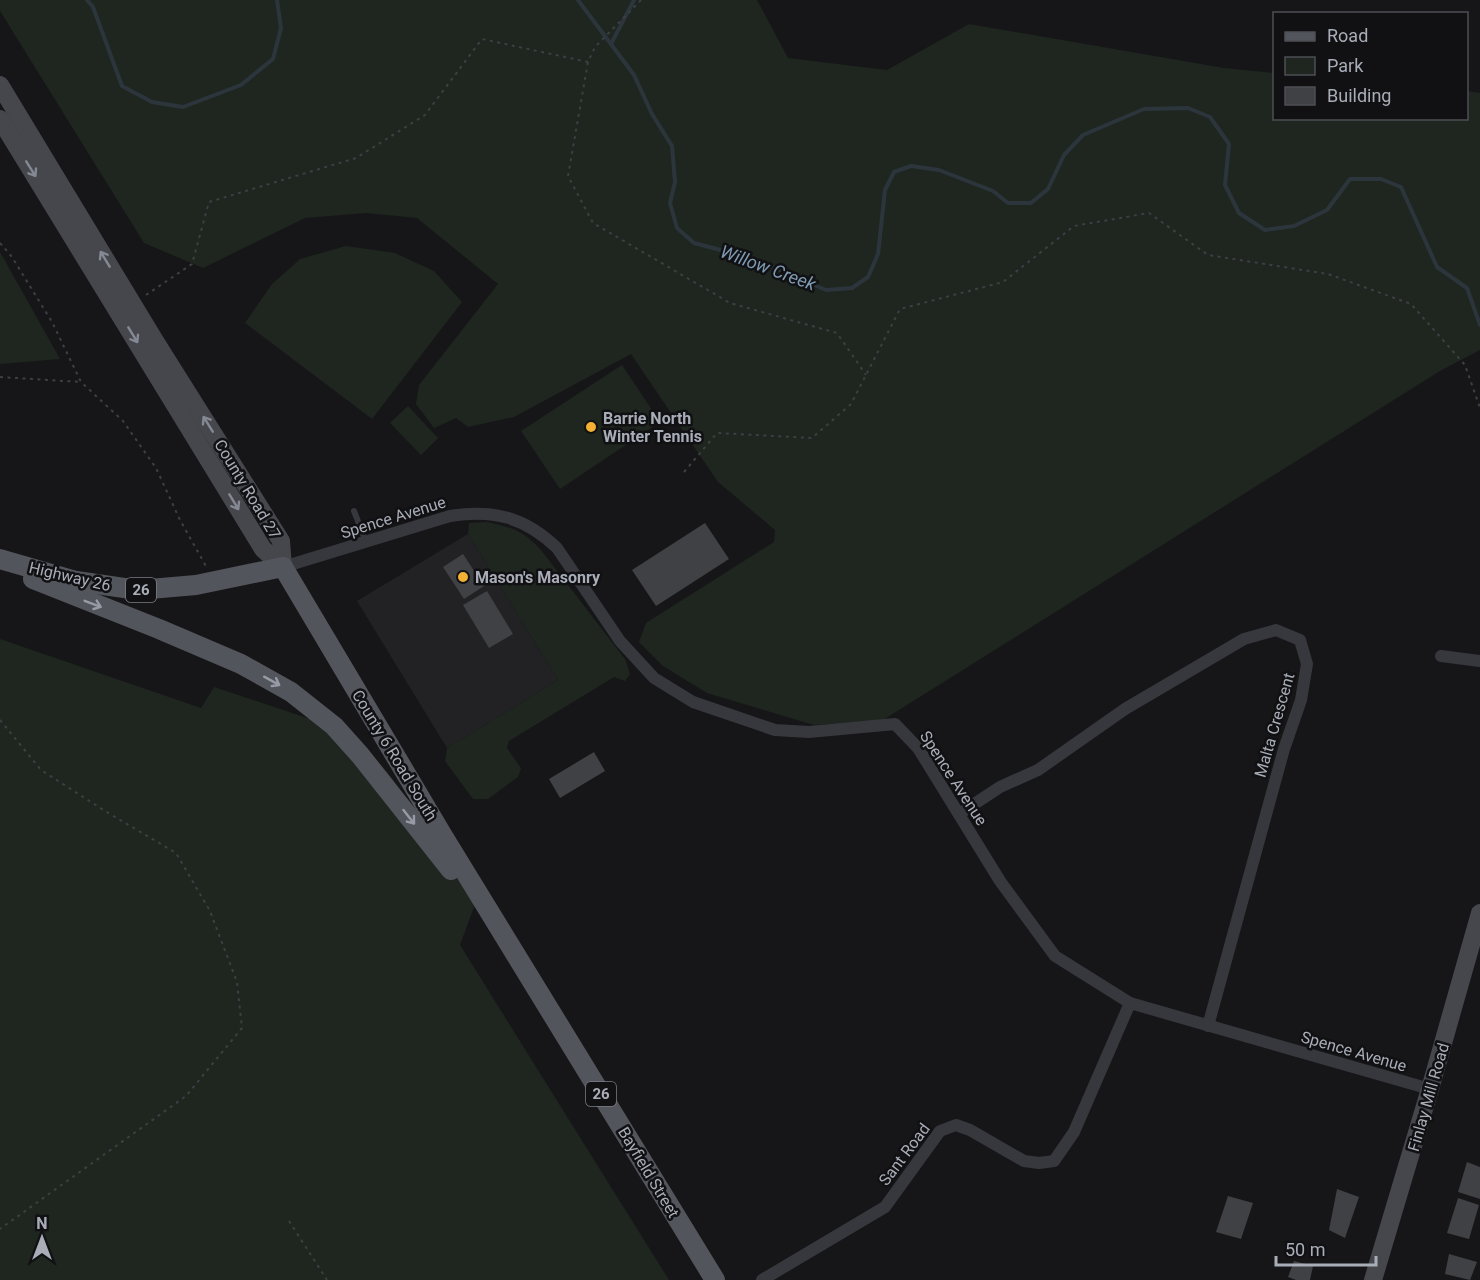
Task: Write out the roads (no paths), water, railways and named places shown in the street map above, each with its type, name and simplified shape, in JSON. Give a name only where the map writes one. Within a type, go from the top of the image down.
[{"type":"main road","name":"County Road 27","points":[[0,85],[132,304],[280,541],[283,567]]},
{"type":"main road","name":"County Road 27","points":[[0,119],[263,549],[283,567]]},
{"type":"main road","name":"Highway 26","points":[[0,559],[76,581],[138,590],[212,582],[283,567]]},
{"type":"main road","points":[[0,566],[241,664],[291,692],[334,726],[360,754],[508,942]]},
{"type":"main road","name":"County 6 Road South","points":[[283,567],[508,942]]},
{"type":"main road","name":"Finlay Mill Road","points":[[1373,1280],[1480,913]]},
{"type":"main road","name":"Bayfield Street","points":[[508,942],[715,1280]]},
{"type":"street","name":"Spence Avenue","points":[[283,567],[450,516],[470,513],[490,514],[527,524],[557,548],[620,641],[654,678],[693,702],[775,730],[809,732],[895,723],[918,748],[1000,881],[1055,956],[1130,1003],[1430,1089]]},
{"type":"street","name":"Malta Crescent","points":[[959,814],[1000,787],[1038,770],[1125,709],[1244,639],[1276,630],[1300,640],[1307,664],[1301,700],[1284,749],[1208,1026]]},
{"type":"street","points":[[1441,656],[1480,662]]},
{"type":"street","name":"Sant Road","points":[[762,1280],[885,1207],[940,1131],[956,1125],[970,1130],[1024,1161],[1039,1164],[1054,1161],[1074,1132],[1130,1003]]},
{"type":"lane","points":[[354,511],[366,542]]},
{"type":"waterway","name":"Willow Creek","points":[[87,0],[93,7],[122,86],[152,102],[183,107],[241,85],[273,59],[281,28],[277,0]]},
{"type":"waterway","name":"Willow Creek","points":[[578,0],[634,75],[652,114],[672,146],[675,182],[670,203],[677,228],[694,243],[751,258],[826,290],[852,288],[868,277],[878,254],[885,190],[894,172],[911,166],[939,170],[993,191],[1008,203],[1031,203],[1048,189],[1064,155],[1083,135],[1144,109],[1188,108],[1210,117],[1229,144],[1225,185],[1239,213],[1265,230],[1294,226],[1327,210],[1350,179],[1381,179],[1401,187],[1437,267],[1467,288],[1480,325]]},
{"type":"waterway","points":[[611,44],[634,0]]},
{"type":"place","name":"Barrie North Winter Tennis","points":[[591,427]]},
{"type":"place","name":"Mason's Masonry","points":[[463,577]]}]
